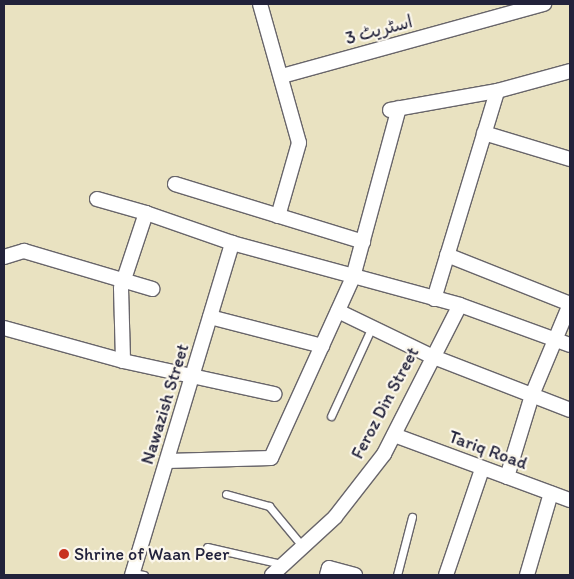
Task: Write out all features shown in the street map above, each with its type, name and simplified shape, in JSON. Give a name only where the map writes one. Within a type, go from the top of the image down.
[{"type":"street","points":[[260,4],[282,76],[299,143],[278,216]]},
{"type":"street","name":"اسٹریٹ 3","points":[[282,76],[544,4]]},
{"type":"street","points":[[167,461],[271,458],[353,276],[363,242],[394,109],[497,91],[570,71]]},
{"type":"street","points":[[434,299],[497,91]]},
{"type":"street","points":[[484,133],[570,159]]},
{"type":"street","points":[[175,184],[363,242]]},
{"type":"street","points":[[97,199],[146,213],[232,243],[460,305],[570,345]]},
{"type":"street","points":[[123,362],[123,280],[146,213]]},
{"type":"street","name":"Nawazish Street","points":[[136,574],[167,461],[232,243]]},
{"type":"street","points":[[4,257],[24,251],[152,289]]},
{"type":"street","points":[[447,255],[570,304],[532,395],[507,477]]},
{"type":"street","name":"Feroz Din Street","points":[[272,575],[303,547],[353,496],[394,435],[431,356],[460,305]]},
{"type":"street","points":[[338,311],[431,356],[570,410]]},
{"type":"street","points":[[210,317],[322,346]]},
{"type":"street","points":[[4,328],[123,362],[274,394]]},
{"type":"street","name":"Tariq Road","points":[[394,435],[570,500]]},
{"type":"street","points":[[446,575],[482,468]]},
{"type":"street","points":[[527,575],[551,493]]},
{"type":"street","points":[[327,575],[329,568],[355,575]]},
{"type":"lane","points":[[331,416],[372,327]]},
{"type":"lane","points":[[226,494],[269,506],[303,547]]},
{"type":"lane","points":[[397,575],[412,517]]},
{"type":"lane","points":[[207,547],[282,564]]},
{"type":"place","name":"Shrine of Waan Peer","points":[[64,554]]}]
